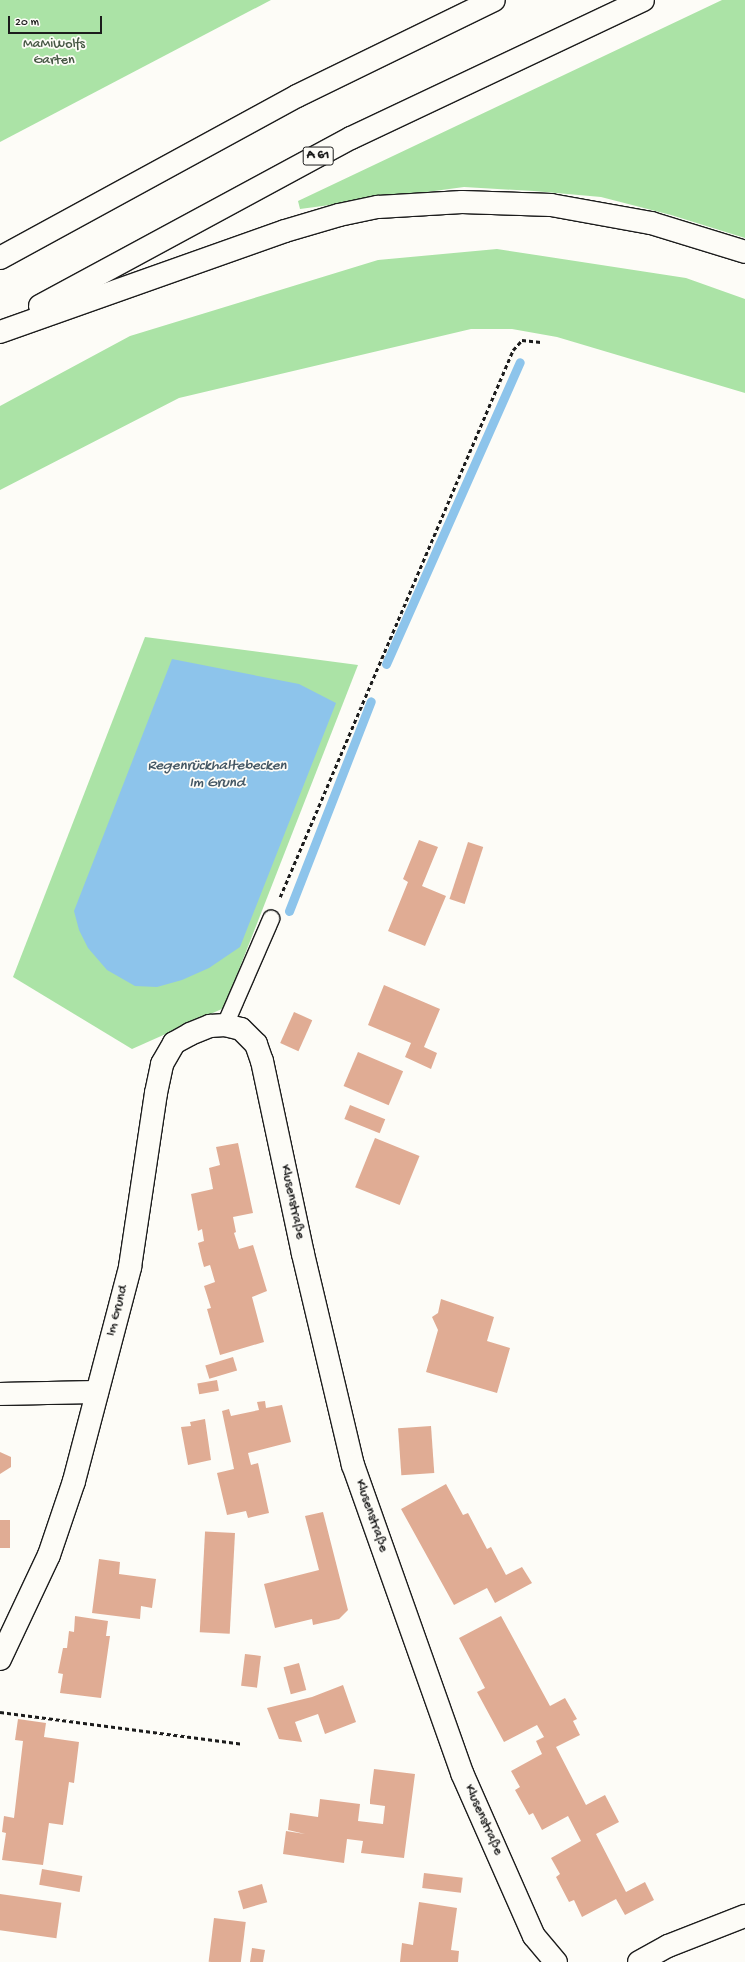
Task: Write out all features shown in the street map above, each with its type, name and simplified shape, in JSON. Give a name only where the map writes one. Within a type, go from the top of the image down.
[{"type":"main road","points":[[0,258],[297,96],[494,0]]},
{"type":"main road","name":"A 61","points":[[0,328],[352,138],[643,0]]},
{"type":"main road","points":[[0,332],[285,231],[378,207],[470,201],[551,205],[597,211],[651,223],[745,252]]},
{"type":"main road","name":"Im Grund","points":[[0,1659],[49,1556],[74,1481],[130,1267],[156,1093],[162,1064],[174,1043],[210,1026],[225,1025],[241,1029],[256,1044]]},
{"type":"main road","name":"Klusenstraße","points":[[256,1044],[353,1465],[462,1773],[534,1936],[556,1962]]},
{"type":"main road","points":[[0,1394],[97,1392]]},
{"type":"main road","points":[[639,1962],[668,1946],[745,1916]]},
{"type":"lane","points":[[225,1025],[271,919]]},
{"type":"path","points":[[271,919],[513,350],[522,340],[541,342]]},
{"type":"path","points":[[0,1712],[242,1744]]},
{"type":"green space","name":"MaMiWolfs Garten","points":[[0,0],[271,0],[0,142]]},
{"type":"green space","points":[[722,0],[745,0],[745,238],[671,215],[601,197],[534,191],[464,187],[300,209],[298,201]]},
{"type":"green space","points":[[497,249],[686,278],[745,299],[745,393],[557,337],[512,329],[471,329],[179,398],[0,490],[0,406],[130,336],[378,260]]},
{"type":"green space","name":"Regenrückhaltebecken Im Grund","points":[[145,637],[358,665],[224,1008],[132,1049],[13,977]]},
{"type":"water","name":"Regenrückhaltebecken Im Grund","points":[[172,659],[299,684],[336,703],[240,947],[209,968],[182,980],[157,987],[135,986],[107,970],[88,948],[79,930],[74,911]]},
{"type":"building","points":[[419,840],[438,847],[422,886],[446,896],[425,946],[388,931],[408,882],[403,879]]},
{"type":"building","points":[[468,842],[483,847],[465,904],[449,899]]},
{"type":"building","points":[[384,985],[440,1009],[424,1047],[437,1053],[431,1069],[405,1057],[411,1043],[368,1025]]},
{"type":"building","points":[[294,1012],[312,1020],[298,1051],[280,1043]]},
{"type":"building","points":[[358,1052],[403,1071],[389,1105],[344,1086]]},
{"type":"building","points":[[350,1105],[385,1119],[380,1133],[344,1119]]},
{"type":"building","points":[[375,1138],[420,1156],[400,1205],[355,1187]]},
{"type":"building","points":[[238,1143],[253,1213],[233,1217],[236,1232],[234,1233],[239,1249],[253,1245],[267,1291],[252,1297],[264,1342],[220,1355],[207,1309],[211,1308],[204,1286],[215,1282],[210,1265],[204,1267],[202,1260],[198,1243],[204,1241],[202,1229],[198,1231],[191,1194],[213,1189],[209,1168],[220,1165],[216,1147]]},
{"type":"building","points":[[441,1299],[494,1317],[487,1341],[510,1348],[497,1393],[426,1372],[438,1330],[432,1317],[438,1313]]},
{"type":"building","points":[[233,1357],[237,1370],[209,1379],[205,1365]]},
{"type":"building","points":[[217,1380],[219,1391],[199,1394],[197,1383]]},
{"type":"building","points":[[265,1401],[266,1408],[282,1405],[291,1442],[248,1453],[251,1465],[258,1463],[269,1513],[248,1518],[246,1511],[227,1515],[217,1473],[234,1469],[222,1411],[229,1409],[231,1416],[259,1410],[257,1402]]},
{"type":"building","points":[[205,1419],[211,1460],[188,1465],[181,1427],[191,1426],[190,1422]]},
{"type":"building","points":[[431,1426],[434,1473],[401,1475],[398,1428]]},
{"type":"building","points":[[0,1452],[11,1457],[11,1467],[0,1474]]},
{"type":"building","points":[[446,1484],[463,1515],[468,1513],[487,1549],[491,1547],[506,1575],[522,1567],[532,1583],[495,1603],[487,1588],[454,1605],[401,1509]]},
{"type":"building","points":[[323,1512],[348,1610],[339,1619],[313,1625],[312,1619],[275,1628],[264,1584],[319,1570],[305,1516]]},
{"type":"building","points":[[0,1520],[10,1520],[10,1548],[0,1548]]},
{"type":"building","points":[[205,1531],[235,1533],[230,1634],[200,1632]]},
{"type":"building","points":[[99,1559],[120,1562],[119,1574],[156,1579],[152,1608],[141,1606],[140,1619],[92,1613]]},
{"type":"building","points":[[75,1616],[108,1621],[106,1636],[110,1636],[101,1698],[60,1693],[63,1674],[58,1673],[63,1648],[67,1648],[69,1631],[74,1632]]},
{"type":"building","points":[[501,1616],[550,1706],[565,1698],[577,1719],[573,1721],[580,1735],[556,1747],[586,1805],[605,1795],[619,1822],[596,1834],[626,1892],[645,1882],[654,1900],[625,1915],[616,1899],[582,1917],[574,1900],[569,1902],[556,1877],[560,1874],[551,1858],[581,1841],[568,1816],[542,1830],[533,1813],[529,1815],[515,1790],[520,1787],[511,1771],[542,1754],[536,1741],[544,1737],[537,1725],[504,1742],[477,1692],[485,1688],[459,1638]]},
{"type":"building","points":[[245,1654],[261,1656],[257,1688],[241,1686]]},
{"type":"building","points":[[299,1663],[306,1690],[291,1694],[284,1667]]},
{"type":"building","points":[[343,1685],[356,1722],[325,1734],[318,1714],[295,1722],[302,1742],[279,1739],[267,1708],[312,1697]]},
{"type":"building","points":[[18,1719],[46,1723],[44,1737],[79,1742],[74,1783],[69,1782],[63,1825],[49,1823],[43,1865],[2,1860],[6,1833],[2,1832],[4,1816],[14,1818],[23,1741],[15,1740]]},
{"type":"building","points":[[374,1769],[415,1774],[404,1858],[361,1853],[363,1841],[347,1839],[344,1863],[283,1854],[286,1831],[305,1834],[288,1830],[290,1813],[318,1817],[320,1799],[360,1804],[358,1821],[383,1824],[385,1806],[370,1804]]},
{"type":"building","points":[[42,1869],[82,1876],[80,1892],[39,1885]]},
{"type":"building","points":[[424,1873],[463,1878],[461,1893],[422,1888]]},
{"type":"building","points":[[262,1884],[267,1902],[243,1909],[238,1891]]},
{"type":"building","points":[[0,1894],[61,1903],[56,1938],[0,1930]]},
{"type":"building","points":[[419,1902],[457,1908],[451,1950],[459,1951],[458,1962],[400,1962],[402,1943],[413,1945]]},
{"type":"building","points":[[214,1918],[246,1922],[241,1962],[209,1962]]},
{"type":"building","points":[[252,1948],[265,1950],[263,1962],[250,1962]]},
{"type":"waterway","points":[[386,664],[520,362]]},
{"type":"waterway","points":[[289,911],[371,701]]}]
